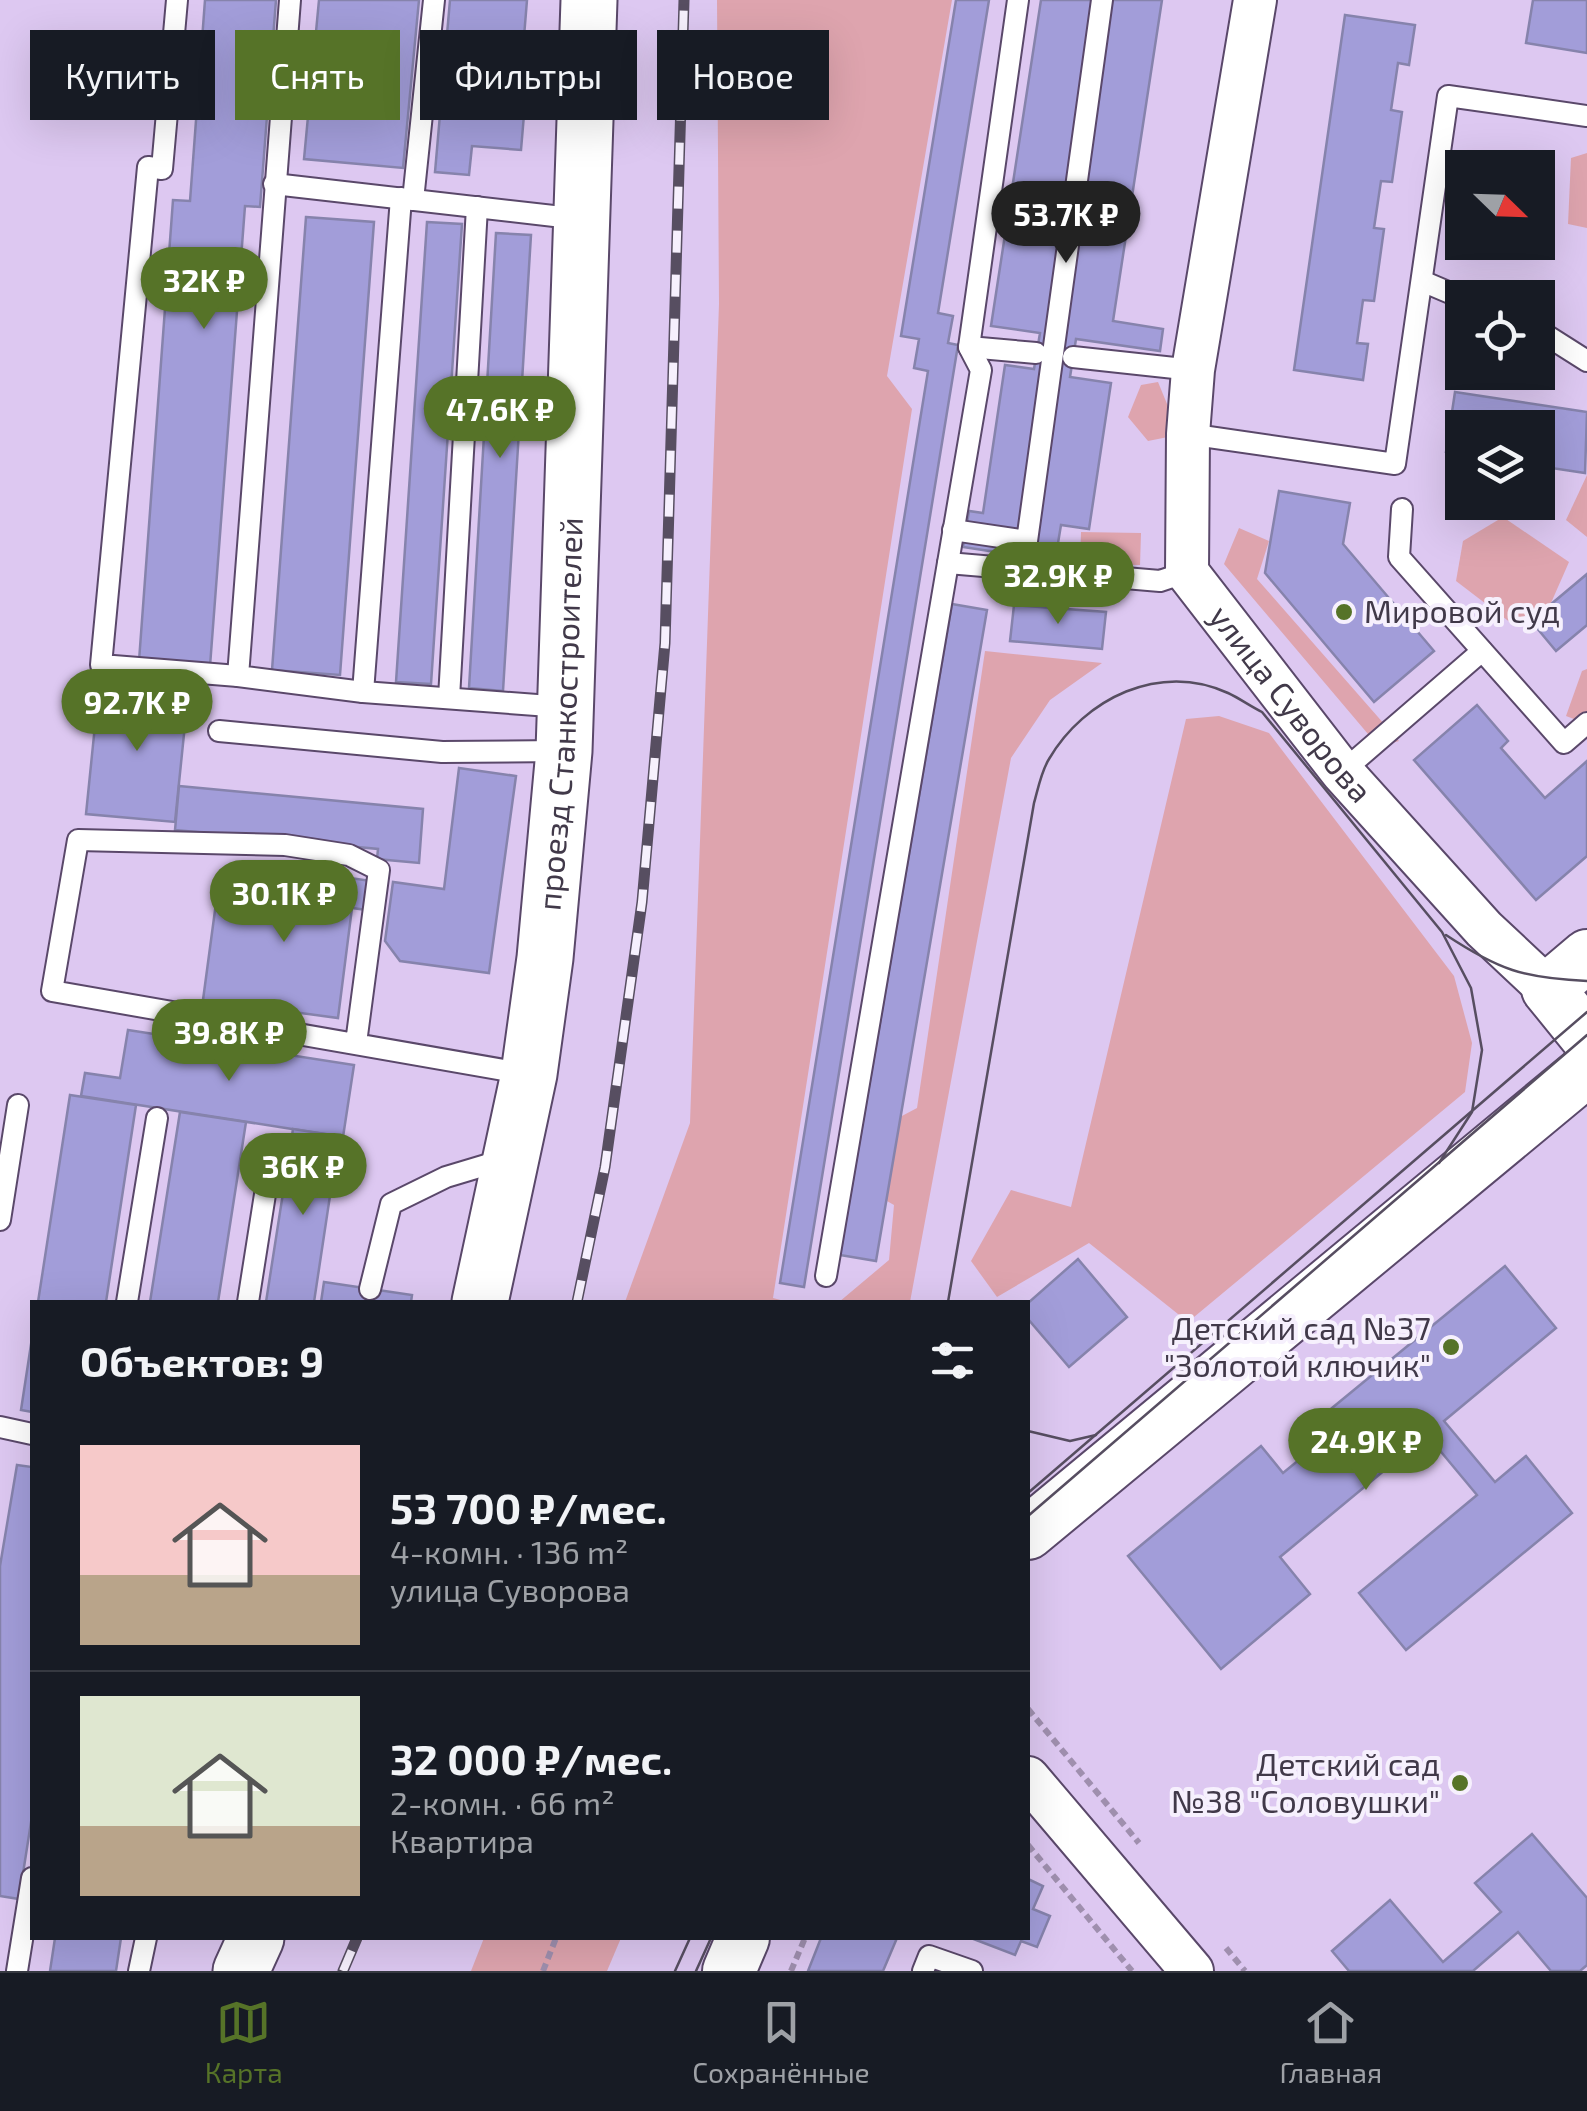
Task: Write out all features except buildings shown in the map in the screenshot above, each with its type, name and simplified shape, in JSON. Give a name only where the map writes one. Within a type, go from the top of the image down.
[{"type":"main road","name":"проезд Станкостроителей","points":[[480,1300],[529,1074],[545,958],[564,729],[589,0]]},
{"type":"main road","points":[[241,1971],[255,1940]]},
{"type":"street","name":"улица Суворова","points":[[1254,0],[1193,370],[1188,434],[1187,572],[1342,772],[1484,929],[1568,972]]},
{"type":"street","points":[[1568,972],[1587,1037]]},
{"type":"street","points":[[1030,1532],[1587,1070]]},
{"type":"street","points":[[1030,1780],[1192,1971]]},
{"type":"street","points":[[730,1971],[742,1940]]},
{"type":"lane","points":[[178,0],[162,169],[148,168],[102,665],[449,698],[564,729]]},
{"type":"lane","points":[[238,676],[290,0]]},
{"type":"lane","points":[[363,692],[407,199],[434,0]]},
{"type":"lane","points":[[826,1276],[981,370],[969,347],[1018,0]]},
{"type":"lane","points":[[954,530],[1028,540],[1102,0]]},
{"type":"lane","points":[[1188,434],[1395,464],[1448,96],[1587,116]]},
{"type":"lane","points":[[274,184],[580,219]]},
{"type":"lane","points":[[449,698],[477,207]]},
{"type":"lane","points":[[1422,281],[1445,291]]},
{"type":"lane","points":[[1555,341],[1587,361]]},
{"type":"lane","points":[[969,347],[1036,354]]},
{"type":"lane","points":[[1073,357],[1193,370]]},
{"type":"lane","points":[[1402,510],[1399,557],[1564,743],[1587,722]]},
{"type":"lane","points":[[948,564],[1160,581],[1187,572]]},
{"type":"lane","points":[[1342,772],[1482,651]]},
{"type":"lane","points":[[219,731],[442,752],[564,729]]},
{"type":"lane","points":[[356,1043],[379,870],[349,854],[285,845],[78,840],[52,991],[529,1074]]},
{"type":"lane","points":[[0,1220],[18,1104]]},
{"type":"lane","points":[[127,1300],[156,1118]]},
{"type":"lane","points":[[248,1300],[272,1150]]},
{"type":"lane","points":[[370,1289],[391,1204],[446,1177],[512,1157]]},
{"type":"lane","points":[[0,1427],[30,1434]]},
{"type":"lane","points":[[17,1971],[30,1890]]},
{"type":"lane","points":[[139,1971],[146,1940]]},
{"type":"lane","points":[[923,1971],[930,1956],[972,1971]]},
{"type":"path","points":[[1030,1846],[1132,1971]]},
{"type":"path","points":[[543,1971],[555,1940]]},
{"type":"path","points":[[791,1971],[805,1940]]},
{"type":"shaded area","points":[[717,0],[952,0],[887,376],[912,409],[773,1298],[780,1300],[626,1300],[690,1123],[719,304],[718,120],[829,120],[829,30],[717,30]]},
{"type":"shaded area","points":[[1587,153],[1587,228],[1568,224],[1571,158]]},
{"type":"shaded area","points":[[1158,382],[1172,416],[1168,437],[1148,441],[1128,417],[1141,385]]},
{"type":"shaded area","points":[[1587,475],[1587,537],[1566,520]]},
{"type":"shaded area","points":[[1498,520],[1507,520],[1569,562],[1551,603],[1511,623],[1456,581],[1463,541]]},
{"type":"shaded area","points":[[1239,528],[1269,541],[1257,579],[1399,741],[1379,747],[1224,564]]},
{"type":"shaded area","points":[[1081,532],[1141,533],[1140,565],[1080,564]]},
{"type":"shaded area","points":[[985,651],[1102,663],[1050,700],[1011,758],[910,1300],[841,1300],[889,1260],[894,1205],[871,1192],[883,1126],[917,1108]]},
{"type":"shaded area","points":[[1587,669],[1587,724],[1566,716],[1582,671]]},
{"type":"shaded area","points":[[1219,716],[1269,733],[1454,976],[1472,1043],[1465,1092],[1188,1322],[1089,1243],[997,1297],[971,1261],[1011,1190],[1071,1207],[1186,719]]},
{"type":"shaded area","points":[[483,1940],[620,1940],[607,1971],[471,1971]]},
{"type":"tram line","points":[[948,1300],[1042,775],[1049,759],[1082,719],[1126,691],[1151,684],[1202,684],[1262,712],[1442,932],[1471,988],[1482,1050],[1472,1112],[1439,1163]]},
{"type":"tram line","points":[[1446,935],[1481,957],[1512,970],[1587,981]]},
{"type":"tram line","points":[[1030,1491],[1587,1012]]},
{"type":"tram line","points":[[1030,1514],[1587,1035]]},
{"type":"tram line","points":[[1030,1431],[1070,1441],[1096,1435]]},
{"type":"tram line","points":[[675,1971],[689,1940]]},
{"type":"tram line","points":[[696,1971],[710,1940]]},
{"type":"railway","points":[[577,1300],[605,1167],[642,902],[665,643],[684,0]]},
{"type":"railway","points":[[343,1971],[356,1940]]},
{"type":"place","name":"Мировой суд","points":[[1344,612]]},
{"type":"place","name":"Детский сад №37 \"Золотой ключик\"","points":[[1451,1347]]},
{"type":"place","name":"Детский сад №38 \"Соловушки\"","points":[[1460,1783]]}]
